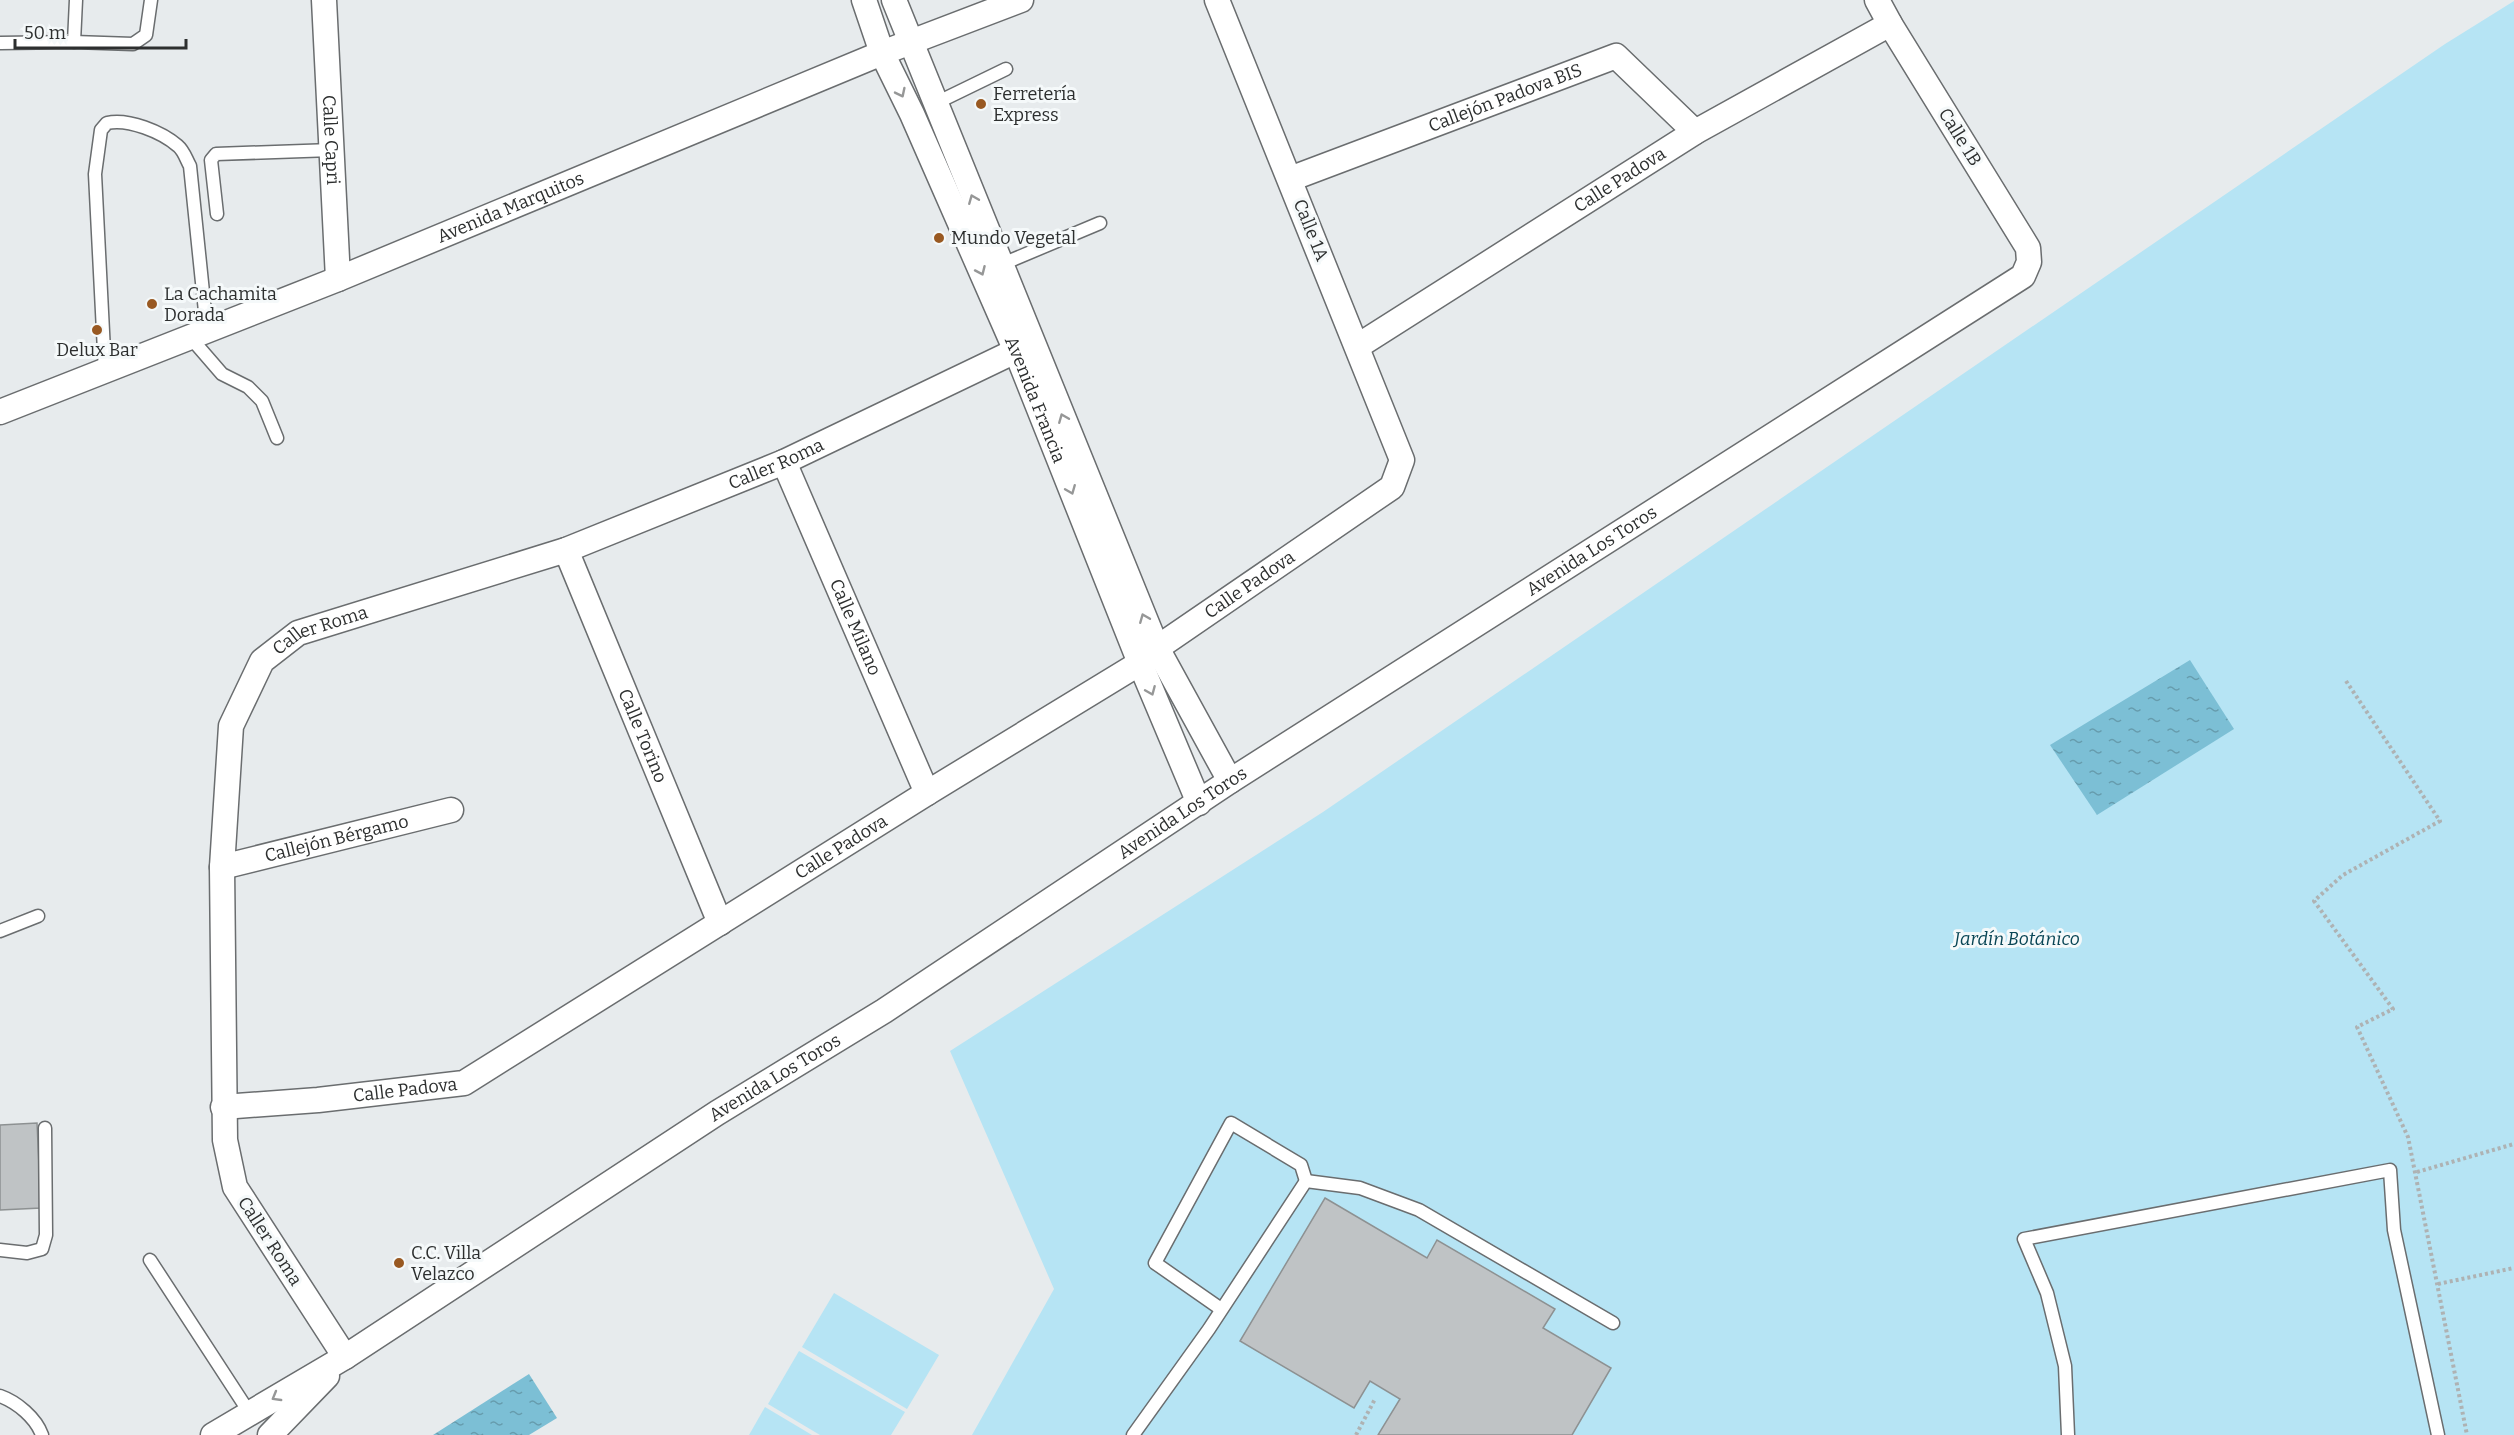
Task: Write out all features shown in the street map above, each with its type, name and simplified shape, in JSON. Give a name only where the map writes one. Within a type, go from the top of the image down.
[{"type":"street","name":"Calle Capri","points":[[324,0],[338,279]]},
{"type":"street","name":"Avenida Francia","points":[[864,0],[882,54],[1024,347],[1148,655],[1199,803]]},
{"type":"street","name":"Avenida Francia","points":[[894,0],[1000,265],[1024,347]]},
{"type":"street","name":"Avenida Marquitos","points":[[0,412],[338,279],[882,54],[1021,0]]},
{"type":"street","name":"Calle 1A","points":[[1217,0],[1402,460]]},
{"type":"street","name":"Calle 1B","points":[[1877,0],[2028,248],[2029,262],[2023,276]]},
{"type":"street","name":"Calle Padova","points":[[1358,346],[1695,132],[1890,24]]},
{"type":"street","name":"Callejón Padova BIS","points":[[1290,178],[1616,56],[1695,132]]},
{"type":"street","name":"Avenida Los Toros","points":[[345,1357],[717,1113],[884,1011],[1230,782],[2023,276]]},
{"type":"street","name":"Caller Roma","points":[[345,1357],[235,1187],[225,1140],[222,867],[231,726],[262,661],[298,633],[566,550],[784,462],[1024,347]]},
{"type":"street","name":"Calle Padova","points":[[223,1107],[318,1100],[464,1083],[1148,655],[1392,487],[1402,460]]},
{"type":"street","name":"Calle Milano","points":[[784,462],[927,793]]},
{"type":"street","name":"Calle Torino","points":[[566,550],[720,922]]},
{"type":"street","name":"Avenida Francia","points":[[1148,655],[1230,782]]},
{"type":"street","name":"Callejón Bérgamo","points":[[222,867],[451,810]]},
{"type":"street","points":[[213,1435],[345,1357]]},
{"type":"street","points":[[270,1435],[345,1357]]},
{"type":"lane","points":[[74,42],[76,0]]},
{"type":"lane","points":[[0,43],[133,44],[146,35],[151,0]]},
{"type":"lane","points":[[934,104],[1006,69]]},
{"type":"lane","points":[[105,371],[95,174],[101,130],[107,123],[129,121],[166,138],[183,152],[190,166],[198,334],[222,374],[248,387],[262,401],[278,438]]},
{"type":"lane","points":[[217,214],[211,160],[216,154],[332,150]]},
{"type":"lane","points":[[1000,265],[1100,223]]},
{"type":"lane","points":[[0,932],[38,916]]},
{"type":"lane","points":[[1221,1309],[1155,1263],[1231,1123],[1301,1165],[1306,1181]]},
{"type":"lane","points":[[0,1250],[27,1253],[42,1250],[46,1235],[45,1128]]},
{"type":"lane","points":[[2068,1435],[2065,1366],[2047,1293],[2024,1239],[2390,1170],[2394,1230],[2438,1435]]},
{"type":"lane","points":[[1133,1435],[1221,1309],[1306,1181]]},
{"type":"lane","points":[[1306,1181],[1360,1188],[1419,1210],[1612,1323]]},
{"type":"lane","points":[[150,1260],[249,1412]]},
{"type":"lane","points":[[0,1396],[8,1399],[38,1425],[42,1435]]},
{"type":"path","points":[[2346,681],[2440,821],[2343,875],[2314,901],[2393,1009],[2357,1027],[2408,1137],[2467,1435]]},
{"type":"path","points":[[2416,1172],[2514,1144]]},
{"type":"path","points":[[2438,1284],[2514,1268]]},
{"type":"path","points":[[1356,1435],[1375,1399]]},
{"type":"green space","name":"Jardín Botánico","points":[[2514,1],[2514,1435],[972,1435],[1054,1289],[950,1051],[1323,812],[2445,44]]},
{"type":"green space","points":[[834,1293],[939,1355],[907,1409],[802,1347]]},
{"type":"green space","points":[[799,1351],[905,1412],[891,1435],[820,1435],[768,1404]]},
{"type":"green space","points":[[765,1407],[812,1435],[749,1435]]},
{"type":"water","points":[[2190,660],[2234,729],[2097,815],[2050,745]]},
{"type":"water","points":[[529,1374],[557,1418],[529,1435],[433,1435]]},
{"type":"building","points":[[37,1123],[41,1208],[0,1210],[0,1125]]},
{"type":"building","points":[[1325,1198],[1427,1258],[1437,1240],[1555,1309],[1543,1328],[1611,1368],[1572,1435],[1378,1435],[1400,1399],[1370,1381],[1354,1408],[1240,1341]]},
{"type":"place","name":"Ferretería Express","points":[[981,104]]},
{"type":"place","name":"Mundo Vegetal","points":[[939,238]]},
{"type":"place","name":"La Cachamita Dorada","points":[[152,304]]},
{"type":"place","name":"Delux Bar","points":[[97,330]]},
{"type":"place","name":"C.C. Villa Velazco","points":[[399,1263]]}]
